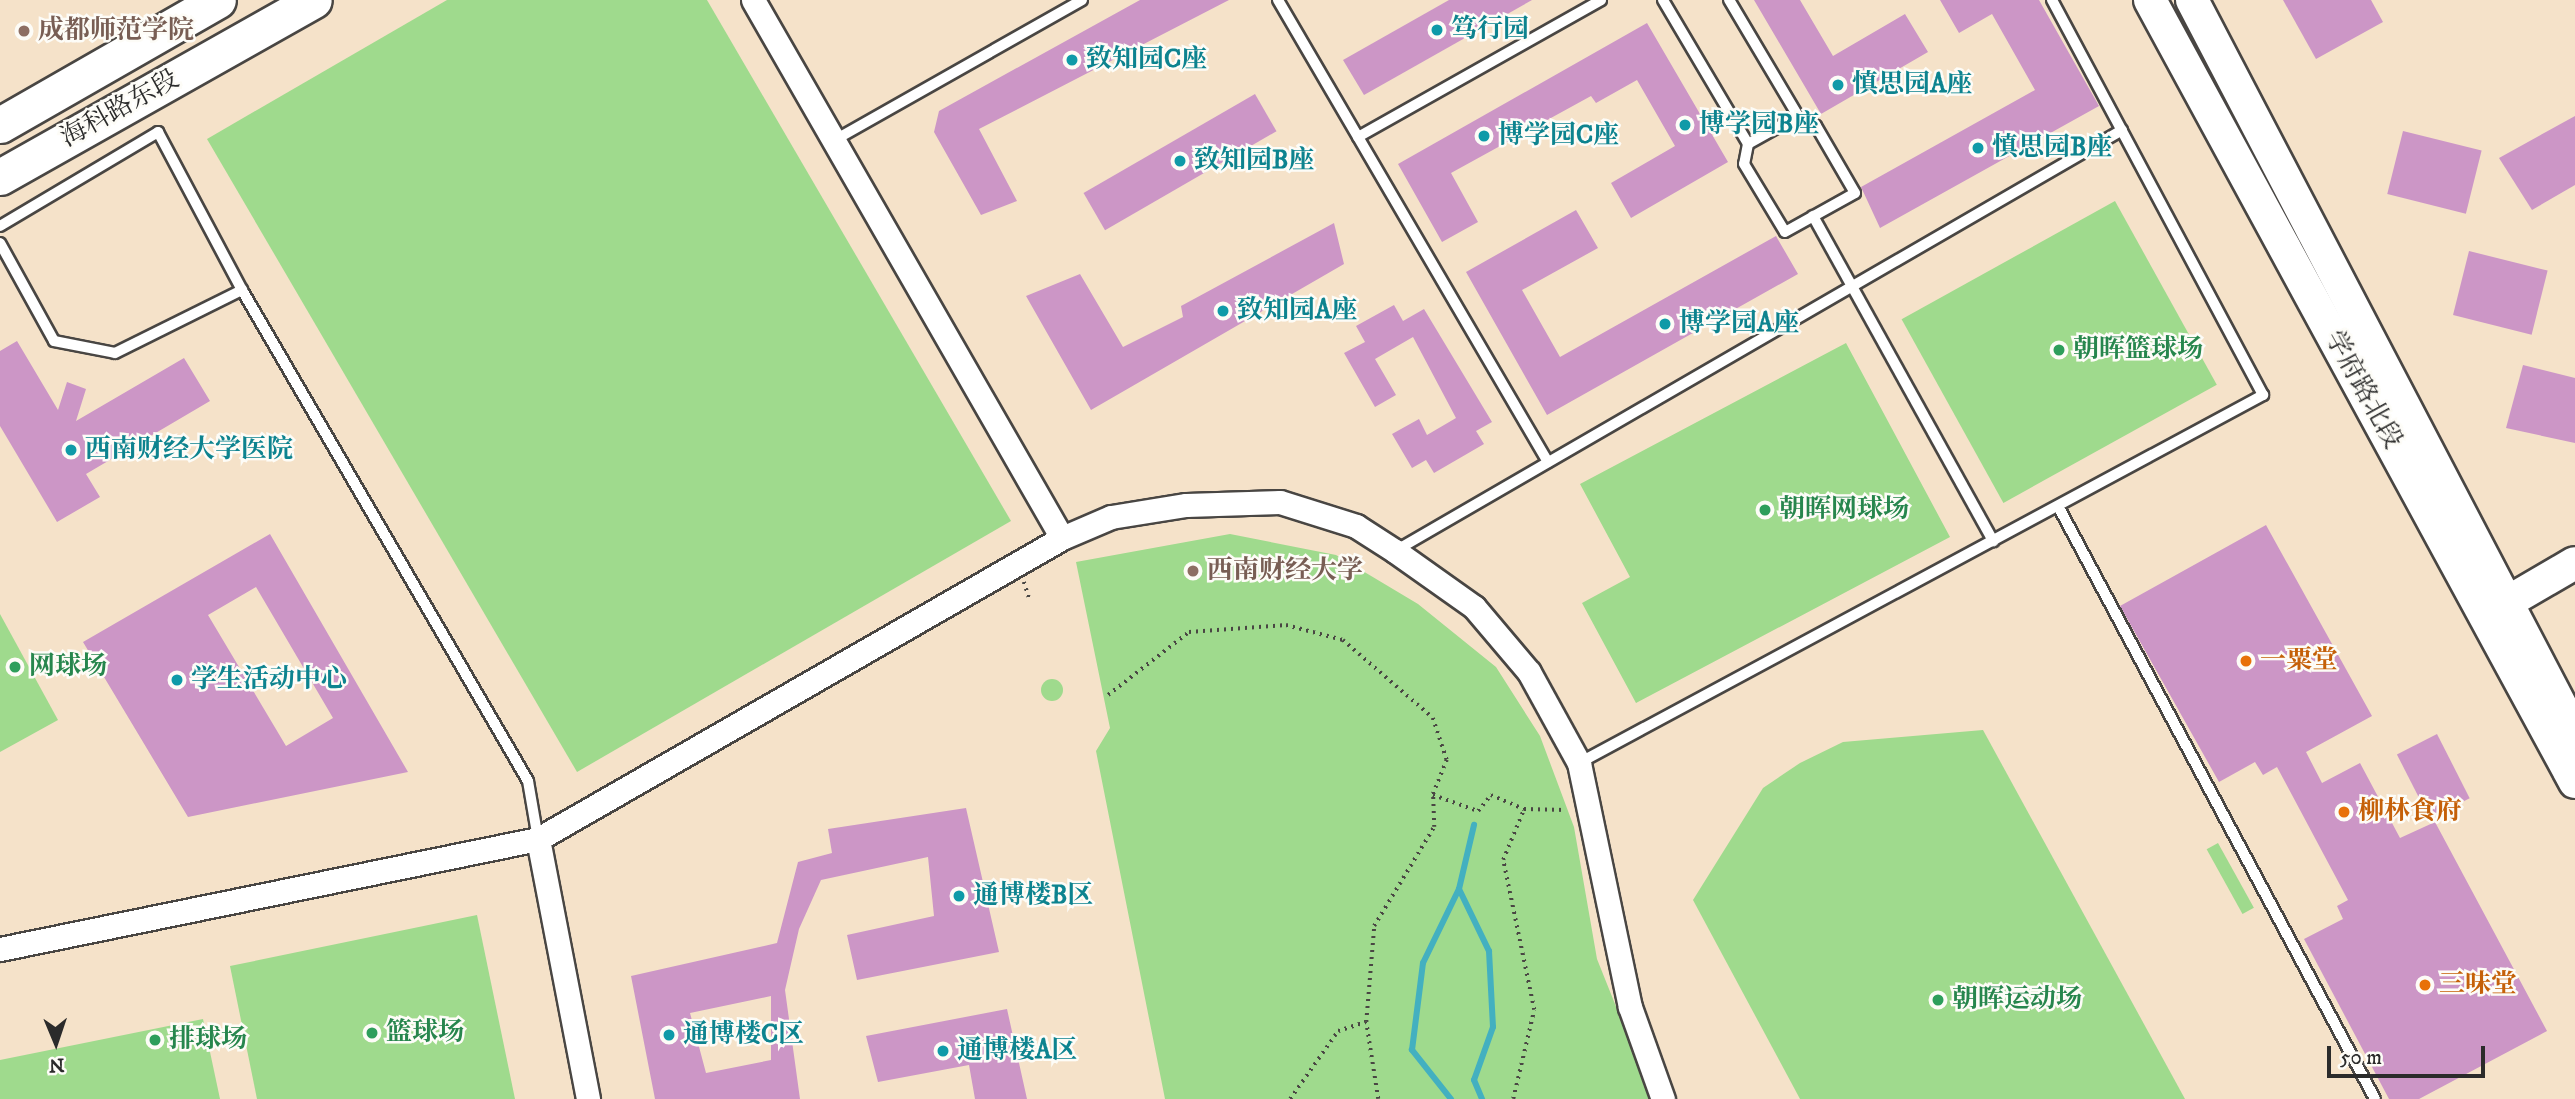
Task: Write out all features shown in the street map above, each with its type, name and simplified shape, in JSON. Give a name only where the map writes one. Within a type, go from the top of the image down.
[{"type":"main road","name":"海科路东段","points":[[0,177],[314,0]]},
{"type":"main road","name":"学府路北段","points":[[2150,0],[2496,609],[2575,733]]},
{"type":"main road","name":"学府路北段","points":[[2192,0],[2496,609],[2575,782]]},
{"type":"main road","name":"海科路东段","points":[[0,125],[201,4]]},
{"type":"main road","points":[[2496,609],[2575,563]]},
{"type":"street","points":[[753,0],[1062,538]]},
{"type":"street","points":[[0,949],[538,839],[1062,538],[1111,517],[1185,505],[1280,502],[1356,526],[1395,551],[1474,607],[1529,672],[1579,763],[1630,1007],[1663,1099]]},
{"type":"street","points":[[538,839],[587,1099]]},
{"type":"lane","points":[[833,141],[1082,0]]},
{"type":"lane","points":[[1278,0],[1548,463]]},
{"type":"lane","points":[[1358,137],[1600,0]]},
{"type":"lane","points":[[1663,0],[1748,144],[1744,164],[1785,232],[1854,192],[1816,126],[1798,116],[1729,0]]},
{"type":"lane","points":[[1579,763],[2263,395],[2052,0]]},
{"type":"lane","points":[[1748,144],[1798,116]]},
{"type":"lane","points":[[1395,551],[2122,130]]},
{"type":"lane","points":[[0,226],[159,132],[242,290],[528,781],[538,839]]},
{"type":"lane","points":[[1813,216],[1993,541]]},
{"type":"lane","points":[[0,243],[54,341],[115,353],[242,290]]},
{"type":"lane","points":[[2058,506],[2375,1099]]},
{"type":"path","points":[[1108,695],[1189,632],[1286,625],[1343,640],[1433,718],[1447,760],[1433,795],[1434,827],[1374,926],[1366,1021],[1378,1099]]},
{"type":"path","points":[[1433,795],[1478,811],[1491,795],[1524,809],[1589,811]]},
{"type":"path","points":[[1513,1099],[1534,1010],[1503,860],[1524,809]]},
{"type":"path","points":[[1290,1099],[1338,1031],[1366,1021]]},
{"type":"green space","points":[[447,0],[707,0],[1011,521],[577,772],[207,139]]},
{"type":"green space","name":"朝晖篮球场","points":[[2115,201],[2217,385],[2003,503],[1902,319]]},
{"type":"green space","name":"朝晖网球场","points":[[1846,343],[1950,537],[1636,703],[1582,603],[1630,577],[1580,484]]},
{"type":"green space","points":[[1230,534],[1336,555],[1418,604],[1496,667],[1540,736],[1574,827],[1597,959],[1653,1099],[1165,1099],[1096,751],[1110,728],[1076,562]]},
{"type":"green space","name":"网球场","points":[[0,614],[58,720],[0,752]]},
{"type":"green space","points":[[1052,679],[1060,682],[1063,690],[1060,698],[1052,701],[1044,698],[1041,690],[1044,682]]},
{"type":"green space","name":"朝晖运动场","points":[[1983,730],[2185,1099],[1800,1099],[1693,900],[1763,788],[1800,763],[1843,742]]},
{"type":"green space","points":[[2218,843],[2254,908],[2243,914],[2207,849]]},
{"type":"green space","name":"篮球场","points":[[477,915],[515,1099],[257,1099],[230,966]]},
{"type":"green space","name":"排球场","points":[[203,1019],[220,1099],[0,1099],[0,1060]]},
{"type":"building","name":"致知园C座","points":[[1140,0],[1229,0],[979,129],[1017,201],[981,215],[934,132],[939,111]]},
{"type":"building","name":"笃行园","points":[[1449,0],[1532,0],[1364,95],[1343,60]]},
{"type":"building","name":"慎思园A座","points":[[1754,0],[1800,0],[1833,56],[1905,14],[1928,52],[1821,114]]},
{"type":"building","name":"慎思园B座","points":[[1940,0],[2039,0],[2099,106],[1880,228],[1861,187],[2035,90],[1992,14],[1959,33]]},
{"type":"building","points":[[2283,0],[2371,0],[2383,22],[2316,59]]},
{"type":"building","points":[[1647,23],[1728,162],[1631,218],[1611,183],[1675,146],[1637,80],[1596,103],[1591,96],[1451,173],[1478,222],[1442,242],[1398,164]]},
{"type":"building","name":"致知园B座","points":[[1255,94],[1276,131],[1105,230],[1084,193]]},
{"type":"building","points":[[2575,116],[2575,185],[2532,210],[2499,158]]},
{"type":"building","points":[[2403,131],[2482,151],[2466,214],[2387,194]]},
{"type":"building","name":"博学园A座","points":[[1576,210],[1598,248],[1522,290],[1560,357],[1776,236],[1798,274],[1547,415],[1466,272]]},
{"type":"building","name":"致知园A座","points":[[1334,223],[1344,264],[1091,410],[1026,296],[1080,274],[1123,347],[1183,317],[1181,306]]},
{"type":"building","points":[[2469,251],[2548,271],[2532,335],[2453,315]]},
{"type":"building","points":[[1394,305],[1403,321],[1424,309],[1492,422],[1476,431],[1484,444],[1434,473],[1426,460],[1412,468],[1392,434],[1419,419],[1427,435],[1456,418],[1413,337],[1375,359],[1396,395],[1375,407],[1344,353],[1365,342],[1356,326]]},
{"type":"building","name":"西南财经大学医院","points":[[17,341],[58,410],[67,382],[86,389],[76,421],[184,358],[210,401],[86,474],[100,497],[57,522],[0,426],[0,351]]},
{"type":"building","points":[[2523,365],[2575,378],[2575,443],[2506,428]]},
{"type":"building","points":[[2266,525],[2372,716],[2306,752],[2322,783],[2360,763],[2400,838],[2435,822],[2547,1031],[2419,1099],[2389,1099],[2304,939],[2343,919],[2337,906],[2348,900],[2277,767],[2263,775],[2255,762],[2219,782],[2120,606]]},
{"type":"building","name":"学生活动中心","points":[[270,534],[408,772],[188,817],[83,642]],"holes":[[[256,587],[333,718],[286,746],[208,615]]]},
{"type":"building","points":[[2437,734],[2470,798],[2430,819],[2397,754]]},
{"type":"building","points":[[966,808],[999,952],[857,980],[847,935],[934,916],[928,857],[821,880],[799,929],[785,990],[800,1099],[655,1099],[631,976],[777,943],[798,862],[832,853],[828,829]],"holes":[[[771,996],[771,1060],[706,1073],[690,1013]]]},
{"type":"building","name":"通博楼A区","points":[[1007,1009],[1027,1099],[975,1099],[969,1065],[878,1082],[866,1036]]},
{"type":"waterway","points":[[1451,1099],[1412,1050],[1423,963],[1459,889],[1474,825]]},
{"type":"waterway","points":[[1459,889],[1489,951],[1493,1027],[1474,1080],[1482,1099]]},
{"type":"place","name":"笃行园","points":[[1437,30]]},
{"type":"place","name":"成都师范学院","points":[[24,31]]},
{"type":"place","name":"致知园C座","points":[[1072,60]]},
{"type":"place","name":"慎思园A座","points":[[1838,85]]},
{"type":"place","name":"博学园B座","points":[[1685,125]]},
{"type":"place","name":"博学园C座","points":[[1484,136]]},
{"type":"place","name":"慎思园B座","points":[[1978,148]]},
{"type":"place","name":"致知园B座","points":[[1180,161]]},
{"type":"place","name":"致知园A座","points":[[1223,311]]},
{"type":"place","name":"博学园A座","points":[[1665,324]]},
{"type":"place","name":"朝晖篮球场","points":[[2059,350]]},
{"type":"place","name":"西南财经大学医院","points":[[71,450]]},
{"type":"place","name":"朝晖网球场","points":[[1765,510]]},
{"type":"place","name":"西南财经大学","points":[[1193,571]]},
{"type":"place","name":"一粟堂","points":[[2246,661]]},
{"type":"place","name":"网球场","points":[[15,667]]},
{"type":"place","name":"学生活动中心","points":[[177,680]]},
{"type":"place","name":"柳林食府","points":[[2344,812]]},
{"type":"place","name":"通博楼B区","points":[[959,896]]},
{"type":"place","name":"三味堂","points":[[2425,985]]},
{"type":"place","name":"朝晖运动场","points":[[1938,1000]]},
{"type":"place","name":"篮球场","points":[[372,1033]]},
{"type":"place","name":"通博楼C区","points":[[669,1035]]},
{"type":"place","name":"排球场","points":[[155,1040]]},
{"type":"place","name":"通博楼A区","points":[[943,1051]]}]
